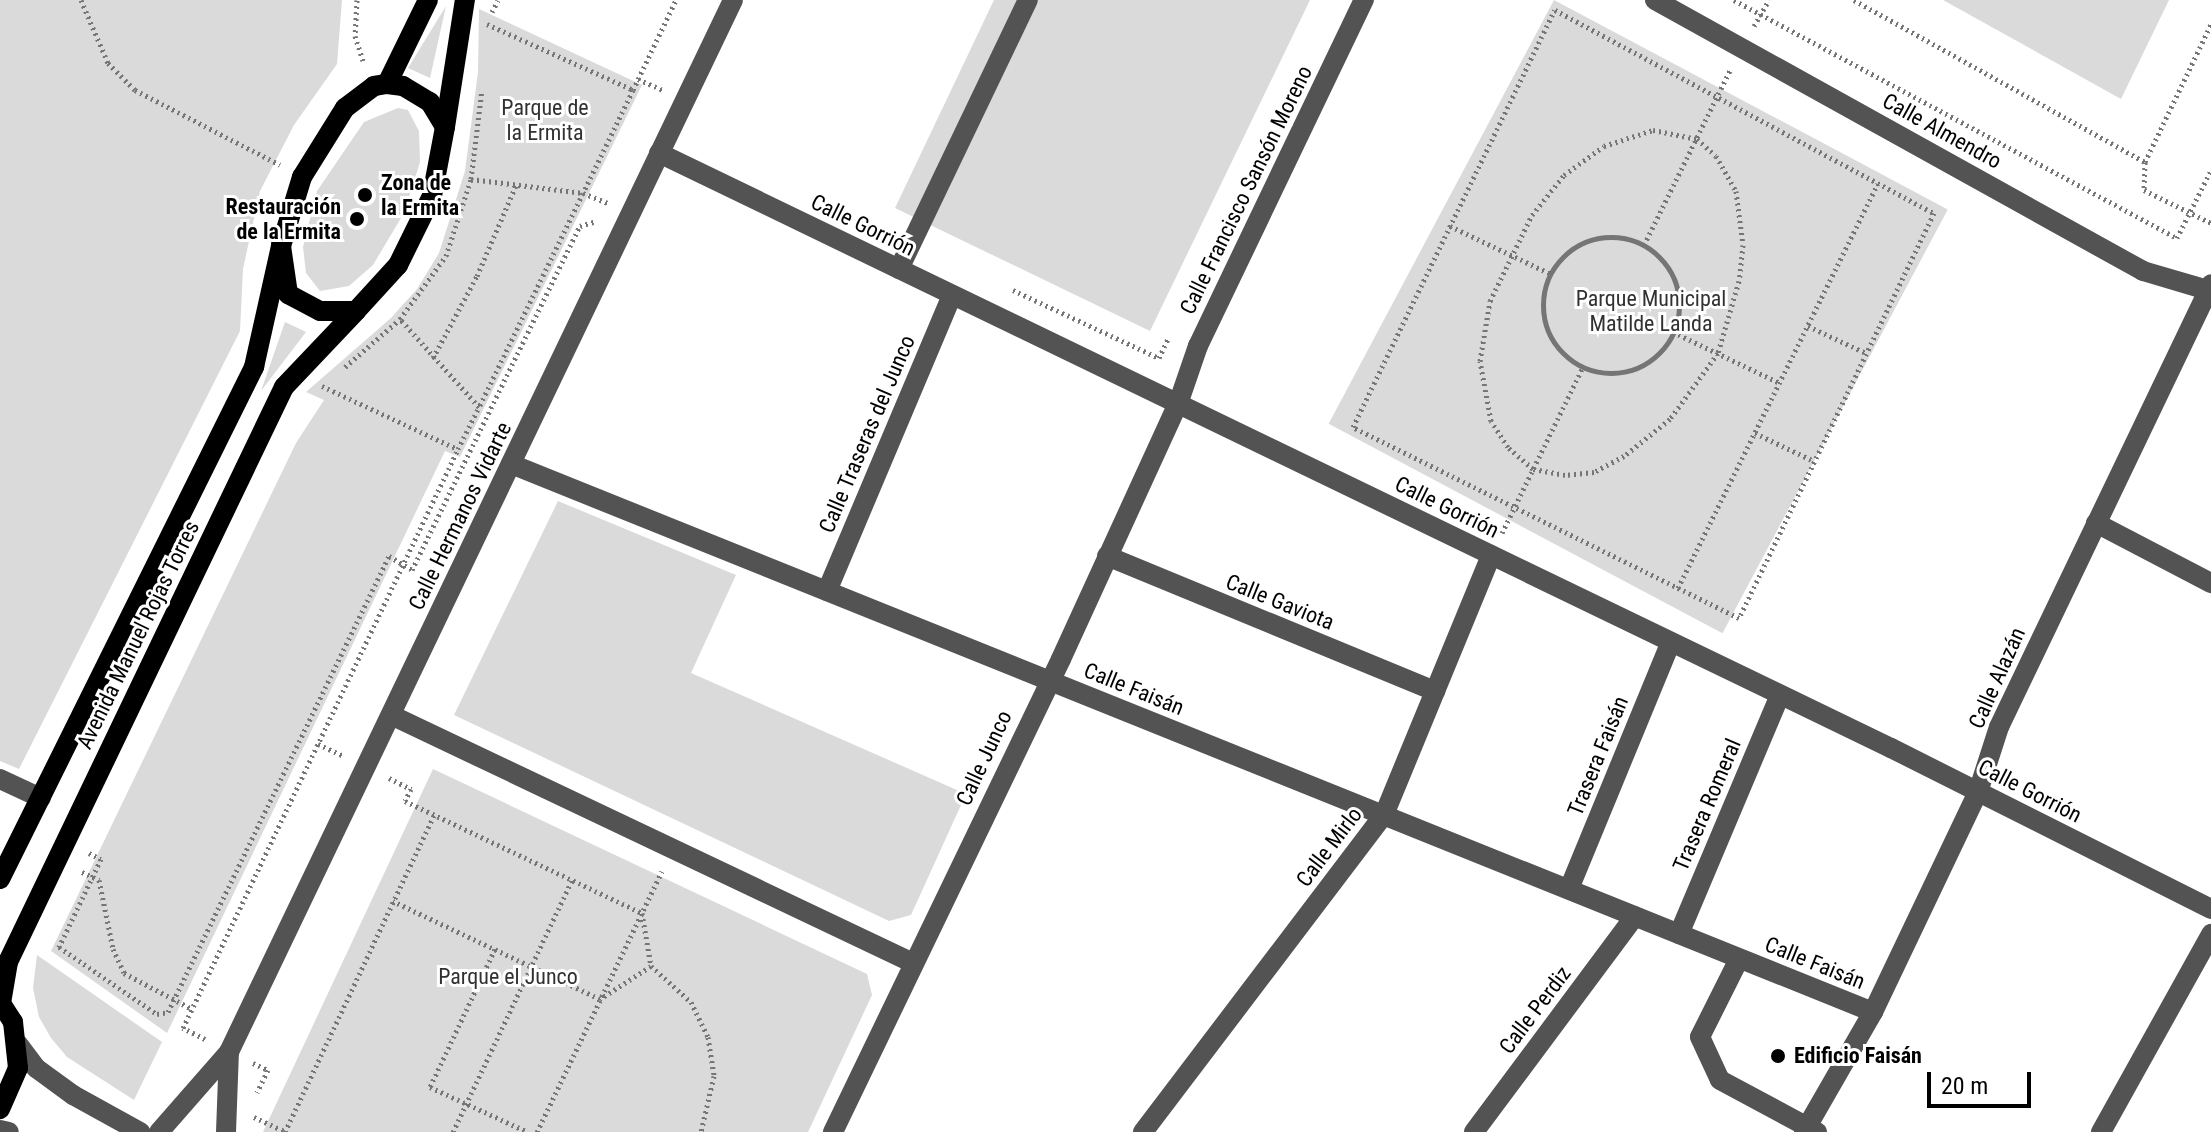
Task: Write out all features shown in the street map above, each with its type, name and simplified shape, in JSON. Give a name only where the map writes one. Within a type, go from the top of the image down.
[{"type":"main road","points":[[428,0],[381,85],[403,86],[430,102],[445,127]]},
{"type":"main road","points":[[445,127],[465,0]]},
{"type":"main road","name":"Avenida Manuel Rojas Torres","points":[[0,879],[254,367],[281,246],[302,177],[345,108],[381,85]]},
{"type":"main road","name":"Avenida Manuel Rojas Torres","points":[[1,1002],[8,962],[284,387],[398,265],[432,196],[445,127]]},
{"type":"main road","points":[[281,246],[288,294],[320,311],[356,311]]},
{"type":"main road","points":[[0,1109],[18,1068],[18,1044],[1,1002]]},
{"type":"street","name":"Calle Hermanos Vidarte","points":[[159,1132],[229,1052],[733,0]]},
{"type":"street","points":[[899,269],[1028,0]]},
{"type":"street","name":"Calle Francisco Sansón Moreno","points":[[1178,404],[1198,346],[1364,0]]},
{"type":"street","name":"Calle Almendro","points":[[1655,0],[2143,271],[2210,288]]},
{"type":"street","name":"Calle Gorrión","points":[[659,153],[1780,695],[2211,909]]},
{"type":"street","name":"Calle Alazán","points":[[1810,1131],[1873,1012],[1978,792],[1999,727],[2210,288]]},
{"type":"street","name":"Calle Traseras del Junco","points":[[827,591],[952,295]]},
{"type":"street","name":"Calle Junco","points":[[833,1132],[1178,404]]},
{"type":"street","name":"Calle Faisán","points":[[511,464],[1873,1012]]},
{"type":"street","points":[[2096,523],[2211,583]]},
{"type":"street","name":"Calle Mirlo","points":[[1143,1132],[1384,815],[1491,555]]},
{"type":"street","name":"Calle Gaviota","points":[[1107,556],[1435,691]]},
{"type":"street","name":"Trasera Faisán","points":[[1569,889],[1671,642]]},
{"type":"street","name":"Trasera Romeral","points":[[1679,934],[1780,695]]},
{"type":"street","points":[[391,715],[913,963]]},
{"type":"street","points":[[0,779],[41,798]]},
{"type":"street","name":"Calle Perdiz","points":[[1474,1132],[1635,916]]},
{"type":"street","points":[[2101,1132],[2211,934]]},
{"type":"street","name":"Calle Faisán","points":[[1739,959],[1700,1037],[1720,1080],[1810,1131]]},
{"type":"street","points":[[18,1044],[36,1068],[73,1095],[140,1132]]},
{"type":"street","name":"Calle Hermanos Vidarte","points":[[226,1132],[229,1052]]},
{"type":"street","points":[[0,1130],[9,1132]]},
{"type":"path","points":[[81,0],[108,63],[135,90],[302,177]]},
{"type":"path","points":[[357,0],[355,36],[381,85]]},
{"type":"path","points":[[229,1052],[183,1028],[458,449],[676,0]]},
{"type":"path","points":[[1734,0],[2177,238],[2211,170]]},
{"type":"path","points":[[1854,0],[2145,162]]},
{"type":"path","points":[[1555,10],[1878,184],[1934,213],[1739,618],[1353,427],[1555,10]]},
{"type":"path","points":[[486,38],[487,24],[633,90]]},
{"type":"path","points":[[2211,24],[2145,162],[2144,190],[2211,223]]},
{"type":"path","points":[[1644,245],[1741,48]]},
{"type":"path","points":[[340,371],[400,319],[446,256],[471,179],[483,82]]},
{"type":"path","points":[[1653,130],[1697,139],[1716,156],[1736,191],[1743,245],[1739,281],[1718,353],[1670,419],[1624,456],[1594,472],[1565,475],[1533,469],[1508,447],[1491,421],[1480,361],[1490,301],[1511,255],[1532,215],[1564,175],[1604,146],[1653,130]]},
{"type":"path","points":[[471,179],[583,193],[631,214]]},
{"type":"path","points":[[433,358],[517,183]]},
{"type":"path","points":[[1678,588],[1878,184]]},
{"type":"path","points":[[65,843],[101,859],[59,947],[157,1014],[168,1012],[389,556],[412,570],[580,226],[597,221],[612,189]]},
{"type":"path","points":[[1450,226],[1551,274]]},
{"type":"path","points":[[1617,236],[1644,245],[1671,272],[1679,293],[1673,332],[1659,354],[1641,367],[1620,373],[1583,367],[1559,350],[1547,330],[1543,307],[1551,274],[1573,248],[1594,238],[1617,236]]},
{"type":"path","points":[[1009,288],[1159,358],[1173,329]]},
{"type":"path","points":[[400,319],[479,407]]},
{"type":"path","points":[[1808,326],[1866,353]]},
{"type":"path","points":[[1673,332],[1780,383]]},
{"type":"path","points":[[1491,555],[1583,367]]},
{"type":"path","points":[[330,379],[321,388],[458,449]]},
{"type":"path","points":[[1755,433],[1814,461]]},
{"type":"path","points":[[405,801],[642,913]]},
{"type":"path","points":[[248,1114],[286,1132],[434,815]]},
{"type":"path","points":[[537,1132],[672,849]]},
{"type":"path","points":[[68,866],[99,880],[113,949],[124,973],[192,1009]]},
{"type":"path","points":[[453,1132],[573,880]]},
{"type":"path","points":[[393,901],[600,999]]},
{"type":"path","points":[[642,913],[651,966],[691,1002],[708,1037],[714,1076],[701,1132]]},
{"type":"path","points":[[495,949],[430,1087],[528,1132]]},
{"type":"path","points":[[600,999],[651,966]]},
{"type":"green space","points":[[0,0],[342,0],[337,64],[294,125],[260,191],[243,269],[240,331],[19,769],[0,761]]},
{"type":"green space","points":[[994,0],[1310,0],[1150,331],[895,208]]},
{"type":"green space","name":"Parque Municipal Matilde Landa","points":[[1554,0],[1948,209],[1722,633],[1329,424]]},
{"type":"green space","points":[[1943,0],[2169,0],[2121,99]]},
{"type":"green space","points":[[446,6],[430,78],[408,68]]},
{"type":"green space","name":"Parque de la Ermita","points":[[479,9],[642,85],[460,457],[445,451],[167,1033],[51,951],[296,443],[324,400],[306,392],[391,318],[417,289],[439,253],[465,171],[478,72]]},
{"type":"green space","points":[[398,108],[408,110],[419,131],[420,162],[404,213],[373,265],[349,286],[320,291],[306,273],[303,247],[317,191],[364,122]]},
{"type":"green space","points":[[285,322],[306,332],[261,391]]},
{"type":"green space","points":[[558,501],[736,575],[691,673],[966,794],[911,915],[889,921],[454,715]]},
{"type":"green space","name":"Parque el Junco","points":[[433,769],[867,974],[872,995],[808,1132],[263,1132]]},
{"type":"green space","points":[[37,955],[162,1042],[134,1100],[67,1057],[51,1038],[39,1017],[33,988]]},
{"type":"place","name":"Zona de la Ermita","points":[[365,195]]},
{"type":"place","name":"Restauración de la Ermita","points":[[357,219]]},
{"type":"place","name":"Edificio Faisán","points":[[1778,1056]]}]
